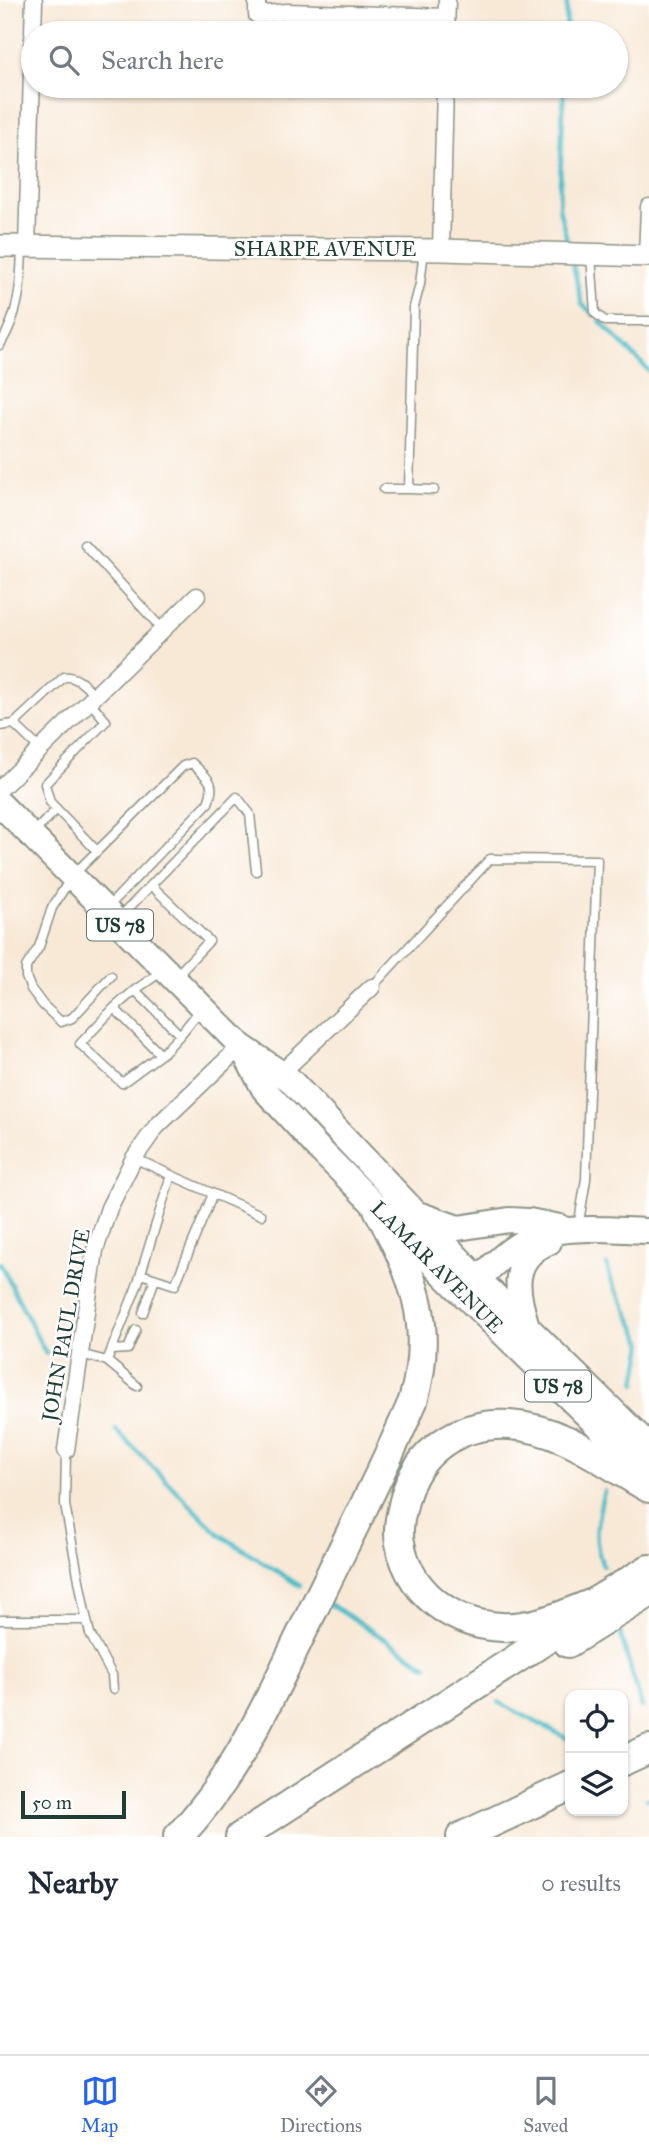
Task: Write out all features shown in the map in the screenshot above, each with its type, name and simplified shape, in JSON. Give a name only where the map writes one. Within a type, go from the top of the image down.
[{"type":"highway","points":[[178,1837],[199,1815],[224,1781],[261,1715],[413,1401],[424,1342],[420,1312],[405,1265],[379,1209]]},
{"type":"highway","points":[[593,1603],[543,1622],[508,1627],[475,1623],[445,1611],[415,1582],[400,1543],[401,1513],[413,1474],[430,1452],[454,1436],[473,1430],[509,1425],[538,1431],[578,1446],[649,1488]]},
{"type":"highway","points":[[240,1837],[564,1628],[593,1603],[649,1569]]},
{"type":"highway","points":[[248,1837],[436,1727],[649,1593]]},
{"type":"highway","points":[[628,1759],[649,1749]]},
{"type":"highway","points":[[461,1837],[565,1788]]},
{"type":"main road","name":"LAMAR AVENUE","points":[[0,804],[241,1046],[289,1079],[416,1214],[472,1288],[649,1476]]},
{"type":"main road","name":"LAMAR AVENUE","points":[[241,1046],[264,1089],[379,1209],[472,1288],[528,1327],[649,1446]]},
{"type":"main road","points":[[416,1214],[458,1228],[509,1220],[578,1230]]},
{"type":"main road","points":[[528,1327],[520,1304],[518,1286],[519,1273],[525,1259],[537,1247],[578,1230]]},
{"type":"main road","points":[[472,1288],[525,1241],[555,1231],[649,1231]]},
{"type":"street","points":[[33,21],[34,0]]},
{"type":"street","points":[[257,0],[257,15],[287,12],[397,21]]},
{"type":"street","points":[[446,21],[447,0]]},
{"type":"street","points":[[24,247],[30,98]]},
{"type":"street","points":[[433,250],[444,98]]},
{"type":"street","points":[[648,256],[649,207]]},
{"type":"street","name":"SHARPE AVENUE","points":[[0,246],[433,250],[648,256]]},
{"type":"street","points":[[0,789],[197,596]]},
{"type":"street","points":[[281,1073],[372,987]]},
{"type":"street","name":"JOHN PAUL DRIVE","points":[[66,1450],[95,1250],[109,1208],[134,1158],[156,1127],[241,1046]]},
{"type":"lane","points":[[0,345],[11,327],[21,287],[24,247]]},
{"type":"lane","points":[[408,489],[414,307],[433,250]]},
{"type":"lane","points":[[577,254],[595,313],[605,321],[649,321]]},
{"type":"lane","points":[[384,489],[434,490]]},
{"type":"lane","points":[[85,545],[163,630]]},
{"type":"lane","points":[[0,726],[14,724],[64,677],[76,679],[93,699],[106,721],[46,784],[50,802],[97,851]]},
{"type":"lane","points":[[14,724],[41,750]]},
{"type":"lane","points":[[110,916],[208,803],[213,791],[211,781],[192,763],[183,766],[72,876],[52,908],[38,947],[26,967],[26,977],[31,989],[61,1022],[72,1018],[111,976]]},
{"type":"lane","points":[[110,916],[151,885],[237,797],[250,814],[256,871]]},
{"type":"lane","points":[[32,835],[57,809]]},
{"type":"lane","points":[[372,987],[490,859],[597,860],[586,1180],[578,1230]]},
{"type":"lane","points":[[151,885],[209,942],[168,974],[135,990],[80,1044],[122,1083],[160,1054],[202,1008]]},
{"type":"lane","points":[[135,990],[147,1006],[180,1035]]},
{"type":"lane","points":[[114,1008],[133,1021],[160,1054]]},
{"type":"lane","points":[[134,1158],[261,1215]]},
{"type":"lane","points":[[107,1361],[141,1274],[171,1175]]},
{"type":"lane","points":[[141,1274],[175,1285],[214,1194]]},
{"type":"lane","points":[[143,1313],[155,1279]]},
{"type":"lane","points":[[112,1350],[128,1349],[136,1330]]},
{"type":"lane","points":[[80,1354],[107,1361],[137,1386]]},
{"type":"lane","points":[[66,1450],[65,1505],[87,1620],[90,1634],[112,1675],[113,1689]]},
{"type":"lane","points":[[0,1620],[87,1620]]},
{"type":"waterway","points":[[566,21],[567,0]]},
{"type":"waterway","points":[[564,98],[559,208],[569,248]]},
{"type":"waterway","points":[[572,260],[582,304],[594,315]]},
{"type":"waterway","points":[[600,321],[649,371]]},
{"type":"waterway","points":[[0,1263],[46,1354]]},
{"type":"waterway","points":[[607,1265],[611,1280],[643,1343],[636,1383]]},
{"type":"waterway","points":[[116,1430],[219,1534],[300,1586]]},
{"type":"waterway","points":[[603,1566],[597,1529],[604,1491]]},
{"type":"waterway","points":[[328,1603],[427,1666]]},
{"type":"waterway","points":[[618,1626],[642,1707]]},
{"type":"waterway","points":[[498,1702],[565,1737]]}]
